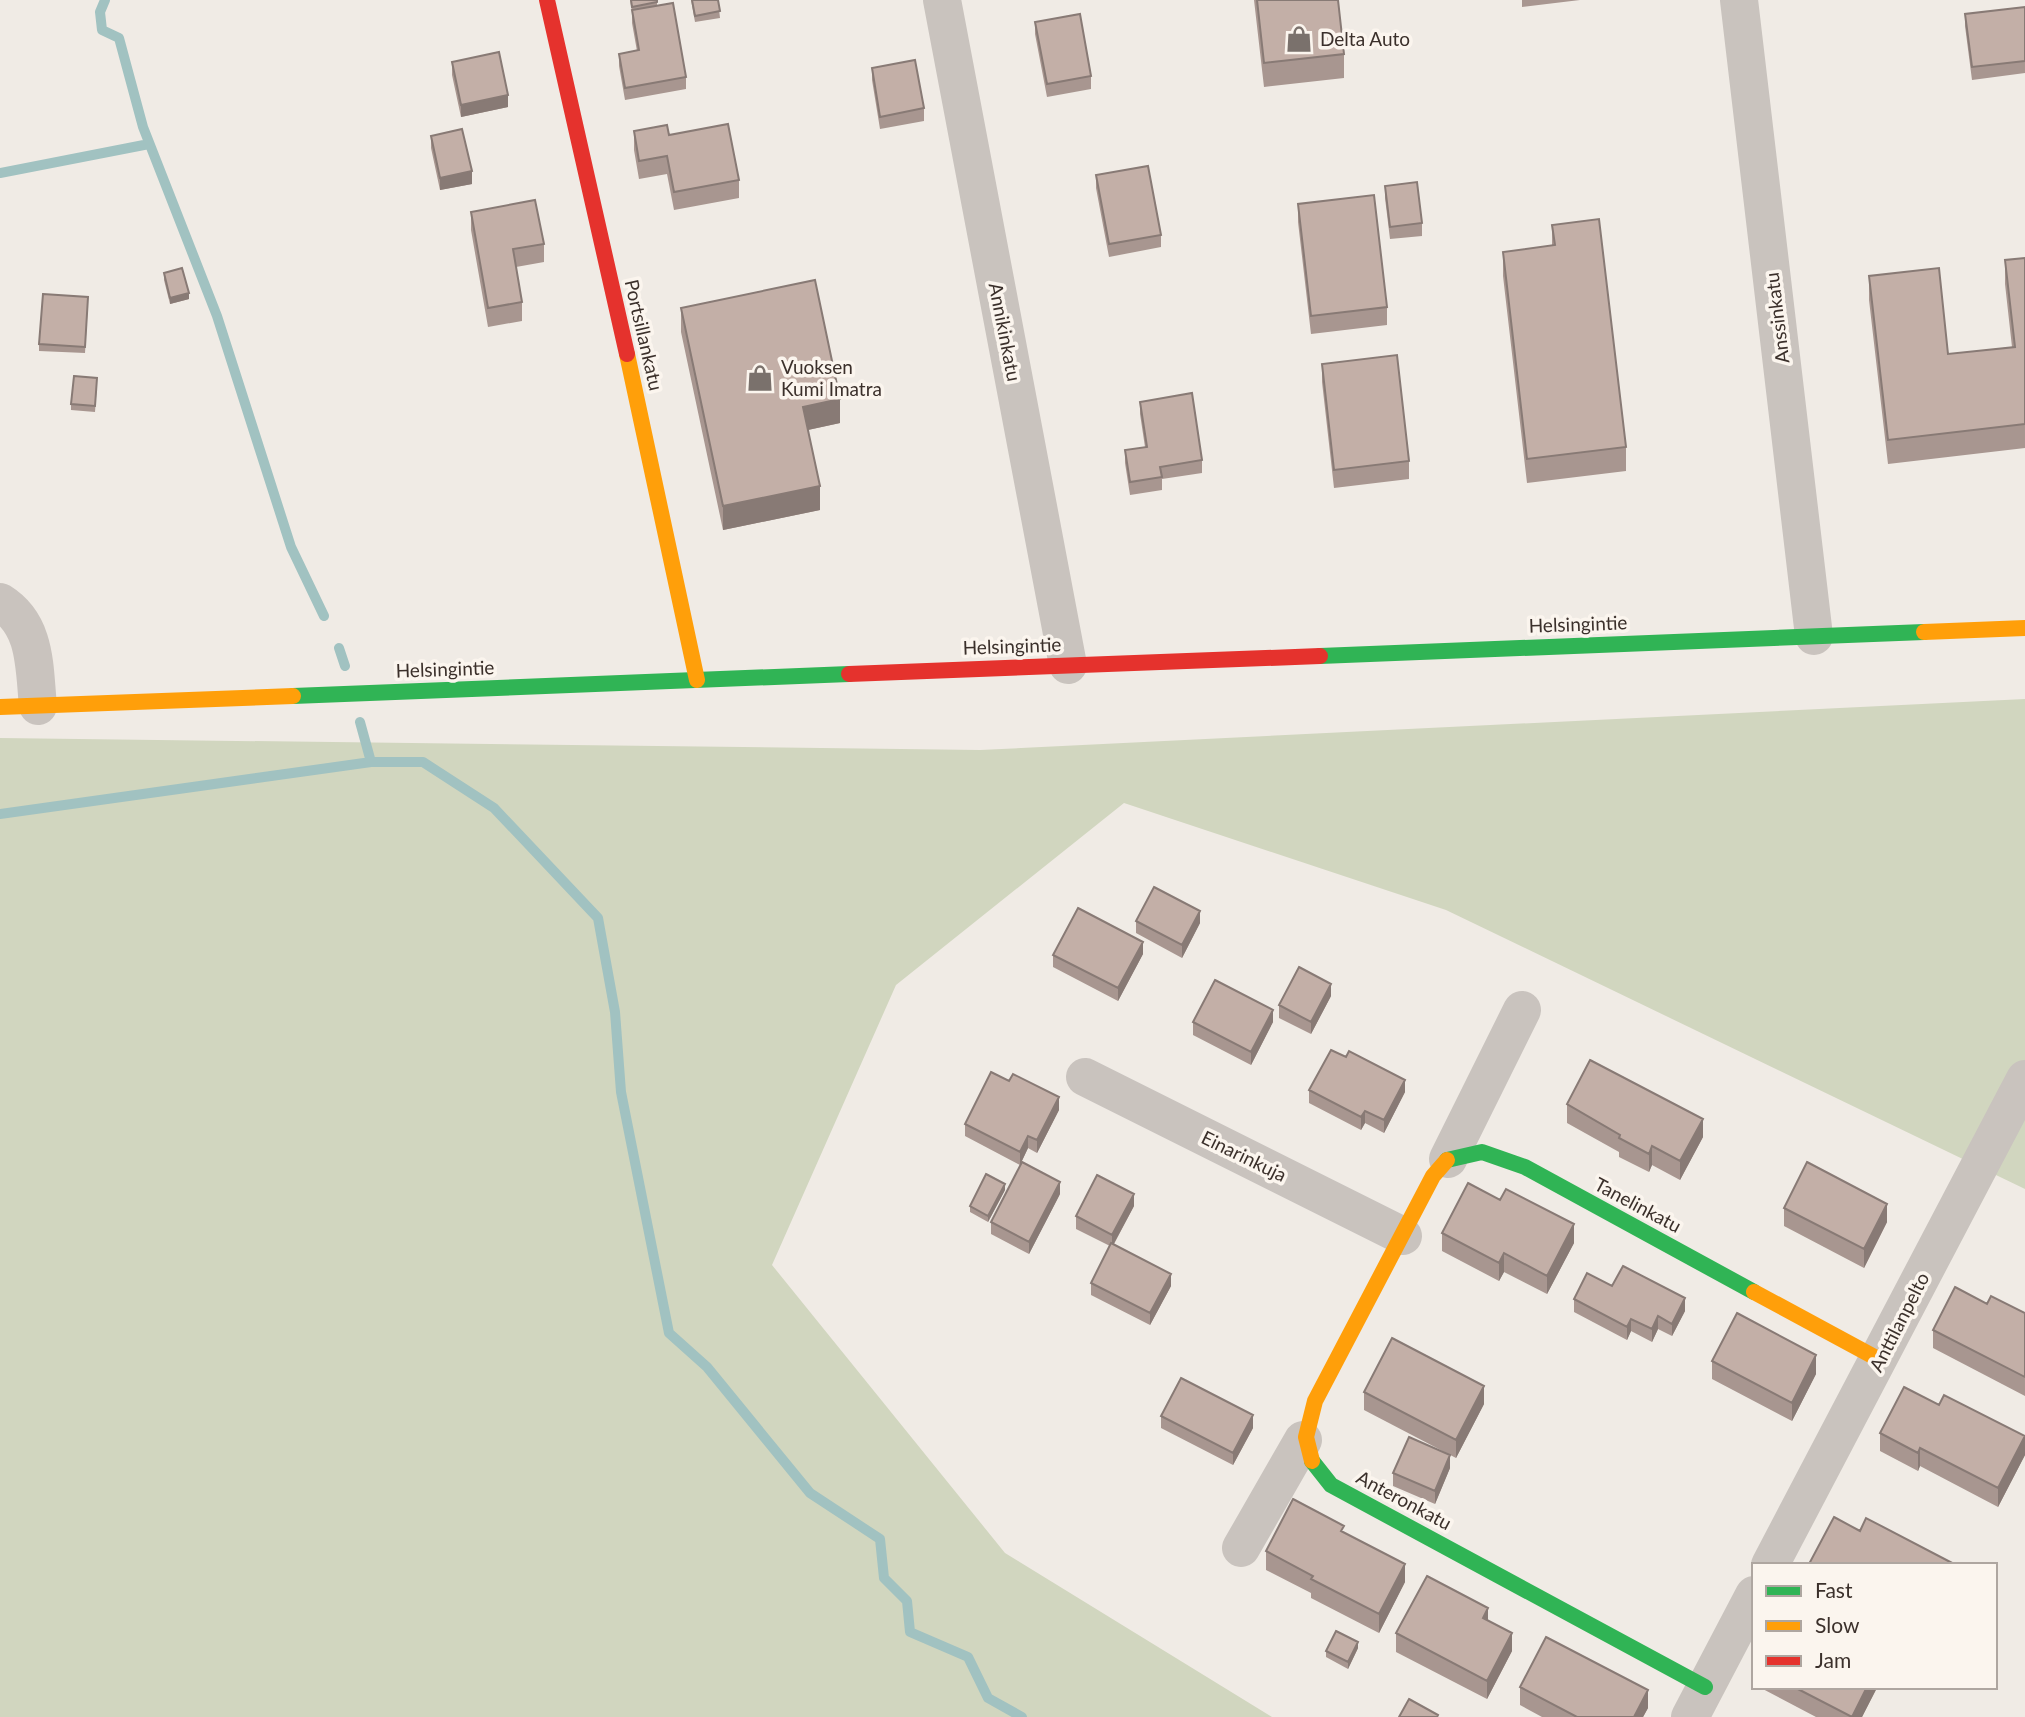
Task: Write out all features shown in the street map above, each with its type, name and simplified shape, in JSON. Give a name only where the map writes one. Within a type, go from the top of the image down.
[{"type":"main road","name":"Portsillankatu","points":[[547,0],[691,642],[697,680]]},
{"type":"main road","name":"Helsingintie","points":[[0,707],[2025,628]]},
{"type":"main road","name":"Tanelinkatu","points":[[1448,1159],[1482,1152],[1525,1167],[1880,1360]]},
{"type":"main road","points":[[1303,1440],[1315,1401],[1433,1176],[1448,1159]]},
{"type":"main road","name":"Anteronkatu","points":[[1303,1440],[1313,1466],[1331,1485],[1697,1702]]},
{"type":"street","name":"Annikinkatu","points":[[942,0],[1068,664]]},
{"type":"street","name":"Anssinkatu","points":[[1739,0],[1814,636]]},
{"type":"street","points":[[0,602],[15,612],[30,638],[38,706]]},
{"type":"street","points":[[1448,1159],[1522,1010]]},
{"type":"street","name":"Einarinkuja","points":[[1085,1077],[1403,1236]]},
{"type":"street","name":"Anttilanpelto","points":[[1771,1563],[1880,1360],[2025,1079]]},
{"type":"street","points":[[1241,1548],[1303,1440]]},
{"type":"street","points":[[1697,1702],[1752,1599]]},
{"type":"green space","points":[[2025,699],[2025,1189],[1446,910],[1124,803],[896,985],[772,1265],[1005,1553],[1272,1717],[0,1717],[0,738],[980,750]]},
{"type":"building","points":[[631,0],[657,0],[657,2],[632,7]]},
{"type":"building","points":[[692,0],[718,0],[720,11],[695,16]]},
{"type":"building","name":"Delta Auto","points":[[1257,0],[1338,0],[1344,54],[1264,63]]},
{"type":"building","points":[[673,3],[686,77],[625,88],[619,54],[639,50],[632,10]]},
{"type":"building","points":[[2025,7],[2025,61],[1972,67],[1965,14]]},
{"type":"building","points":[[1080,14],[1091,76],[1047,84],[1035,22]]},
{"type":"building","points":[[499,52],[508,95],[461,105],[452,62]]},
{"type":"building","points":[[915,60],[924,108],[880,117],[872,68]]},
{"type":"building","points":[[728,124],[739,180],[674,192],[667,156],[639,161],[634,131],[667,125],[669,135]]},
{"type":"building","points":[[462,129],[472,171],[440,178],[431,136]]},
{"type":"building","points":[[1148,166],[1161,235],[1109,244],[1096,175]]},
{"type":"building","points":[[1417,182],[1422,223],[1390,227],[1385,186]]},
{"type":"building","points":[[1374,195],[1387,307],[1311,316],[1298,204]]},
{"type":"building","points":[[535,200],[544,244],[513,249],[522,302],[488,308],[471,212]]},
{"type":"building","points":[[1599,219],[1626,447],[1527,459],[1503,252],[1555,245],[1552,225]]},
{"type":"building","points":[[2025,258],[2025,424],[1888,440],[1869,276],[1939,268],[1948,354],[2015,347],[2005,260]]},
{"type":"building","points":[[182,268],[189,293],[170,298],[164,273]]},
{"type":"building","name":"Vuoksen Kumi Imatra","points":[[815,280],[840,399],[803,407],[820,486],[723,506],[681,308]]},
{"type":"building","points":[[43,294],[88,297],[85,347],[39,344]]},
{"type":"building","points":[[1397,355],[1409,461],[1334,470],[1322,364]]},
{"type":"building","points":[[74,376],[97,378],[95,406],[71,404]]},
{"type":"building","points":[[1192,393],[1202,460],[1160,467],[1162,477],[1130,482],[1125,450],[1147,447],[1140,402]]},
{"type":"building","points":[[1154,887],[1200,911],[1182,945],[1136,921]]},
{"type":"building","points":[[1078,908],[1143,942],[1118,988],[1053,955]]},
{"type":"building","points":[[1299,967],[1331,984],[1311,1022],[1279,1005]]},
{"type":"building","points":[[1215,980],[1273,1010],[1251,1052],[1193,1022]]},
{"type":"building","points":[[1331,1050],[1346,1057],[1349,1051],[1405,1080],[1384,1120],[1365,1111],[1361,1117],[1309,1090]]},
{"type":"building","points":[[1590,1060],[1703,1119],[1680,1161],[1652,1146],[1649,1154],[1567,1104]]},
{"type":"building","points":[[991,1072],[1009,1081],[1013,1074],[1059,1097],[1037,1140],[1028,1136],[1020,1152],[965,1124]]},
{"type":"building","points":[[1022,1162],[1060,1182],[1029,1242],[991,1222]]},
{"type":"building","points":[[1807,1162],[1887,1204],[1864,1249],[1784,1208]]},
{"type":"building","points":[[986,1174],[1005,1184],[988,1216],[970,1206]]},
{"type":"building","points":[[1097,1175],[1134,1194],[1112,1235],[1076,1216]]},
{"type":"building","points":[[1468,1183],[1500,1200],[1506,1189],[1574,1224],[1547,1276],[1504,1253],[1499,1263],[1442,1233]]},
{"type":"building","points":[[1111,1243],[1171,1274],[1150,1313],[1091,1283]]},
{"type":"building","points":[[1623,1266],[1685,1298],[1672,1324],[1658,1316],[1652,1329],[1631,1319],[1627,1327],[1574,1299],[1587,1273],[1612,1286]]},
{"type":"building","points":[[1955,1287],[1987,1304],[1991,1296],[2025,1313],[2025,1377],[1933,1330]]},
{"type":"building","points":[[1737,1313],[1816,1355],[1792,1403],[1712,1361]]},
{"type":"building","points":[[1392,1338],[1484,1386],[1456,1440],[1364,1392]]},
{"type":"building","points":[[1181,1378],[1253,1415],[1233,1453],[1161,1416]]},
{"type":"building","points":[[1904,1387],[1939,1405],[1944,1395],[2025,1436],[1998,1488],[1920,1448],[1918,1453],[1880,1433]]},
{"type":"building","points":[[1409,1437],[1450,1455],[1435,1491],[1393,1473]]},
{"type":"building","points":[[1293,1499],[1344,1526],[1341,1531],[1405,1564],[1379,1614],[1311,1579],[1313,1576],[1266,1551]]},
{"type":"building","points":[[1834,1517],[1860,1531],[1866,1518],[1952,1563],[1810,1563]]},
{"type":"building","points":[[1427,1576],[1488,1608],[1483,1618],[1512,1633],[1487,1681],[1396,1633]]},
{"type":"building","points":[[1336,1631],[1358,1642],[1348,1662],[1326,1651]]},
{"type":"building","points":[[1546,1637],[1648,1690],[1634,1717],[1577,1717],[1520,1687]]},
{"type":"building","points":[[1798,1689],[1866,1689],[1852,1717]]},
{"type":"building","points":[[1409,1699],[1438,1715],[1437,1717],[1399,1717]]},
{"type":"waterway","points":[[105,0],[100,12],[102,30],[119,38],[143,127],[217,316],[291,547],[324,616]]},
{"type":"waterway","points":[[0,173],[149,144]]},
{"type":"waterway","points":[[339,648],[345,666]]},
{"type":"waterway","points":[[360,722],[371,762]]},
{"type":"waterway","points":[[0,814],[371,762],[423,762],[494,808],[598,918],[615,1012],[621,1092],[669,1333],[707,1367],[810,1493],[880,1539],[884,1578],[907,1601],[910,1632],[968,1657],[988,1698],[1022,1717]]},
{"type":"traffic: fast","points":[[1320,656],[1924,632]]},
{"type":"traffic: fast","points":[[293,696],[849,674]]},
{"type":"traffic: fast","points":[[1447,1160],[1482,1152],[1525,1167],[1754,1292]]},
{"type":"traffic: fast","points":[[1312,1461],[1331,1485],[1705,1687]]},
{"type":"traffic: slow","points":[[627,354],[697,680]]},
{"type":"traffic: slow","points":[[1924,632],[2025,628]]},
{"type":"traffic: slow","points":[[0,707],[293,696]]},
{"type":"traffic: slow","points":[[1312,1461],[1306,1437],[1315,1401],[1433,1176],[1447,1160]]},
{"type":"traffic: slow","points":[[1754,1292],[1880,1360]]},
{"type":"traffic: jam","points":[[547,0],[627,354]]},
{"type":"traffic: jam","points":[[849,674],[1320,656]]},
{"type":"place","name":"Delta Auto","points":[[1299,39]]},
{"type":"place","name":"Vuoksen Kumi Imatra","points":[[760,378]]}]
